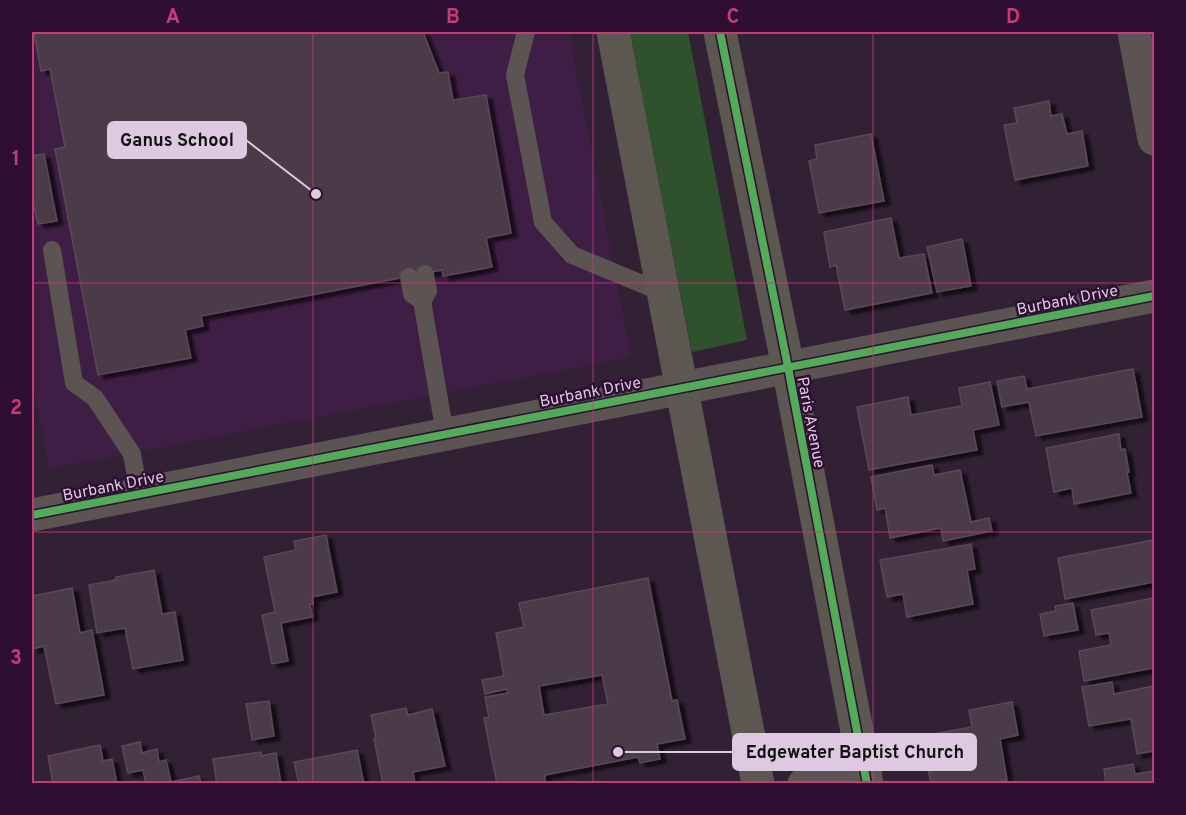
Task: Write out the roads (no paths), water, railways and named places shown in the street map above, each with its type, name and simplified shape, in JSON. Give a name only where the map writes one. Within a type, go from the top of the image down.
[{"type":"street","points":[[613,32],[758,783]]},
{"type":"street","name":"Paris Avenue","points":[[720,32],[788,367],[866,778]]},
{"type":"street","points":[[1134,32],[1155,138]]},
{"type":"street","name":"Burbank Drive","points":[[32,515],[1155,296]]},
{"type":"street","points":[[804,783],[866,778]]},
{"type":"lane","points":[[526,32],[515,75],[543,222],[572,255],[664,294]]},
{"type":"lane","points":[[52,250],[74,383],[95,398],[132,454],[139,494]]},
{"type":"lane","points":[[417,275],[412,294],[422,301],[445,434]]},
{"type":"place","name":"Ganus School","points":[[316,194]]},
{"type":"place","name":"Edgewater Baptist Church","points":[[618,752]]}]
